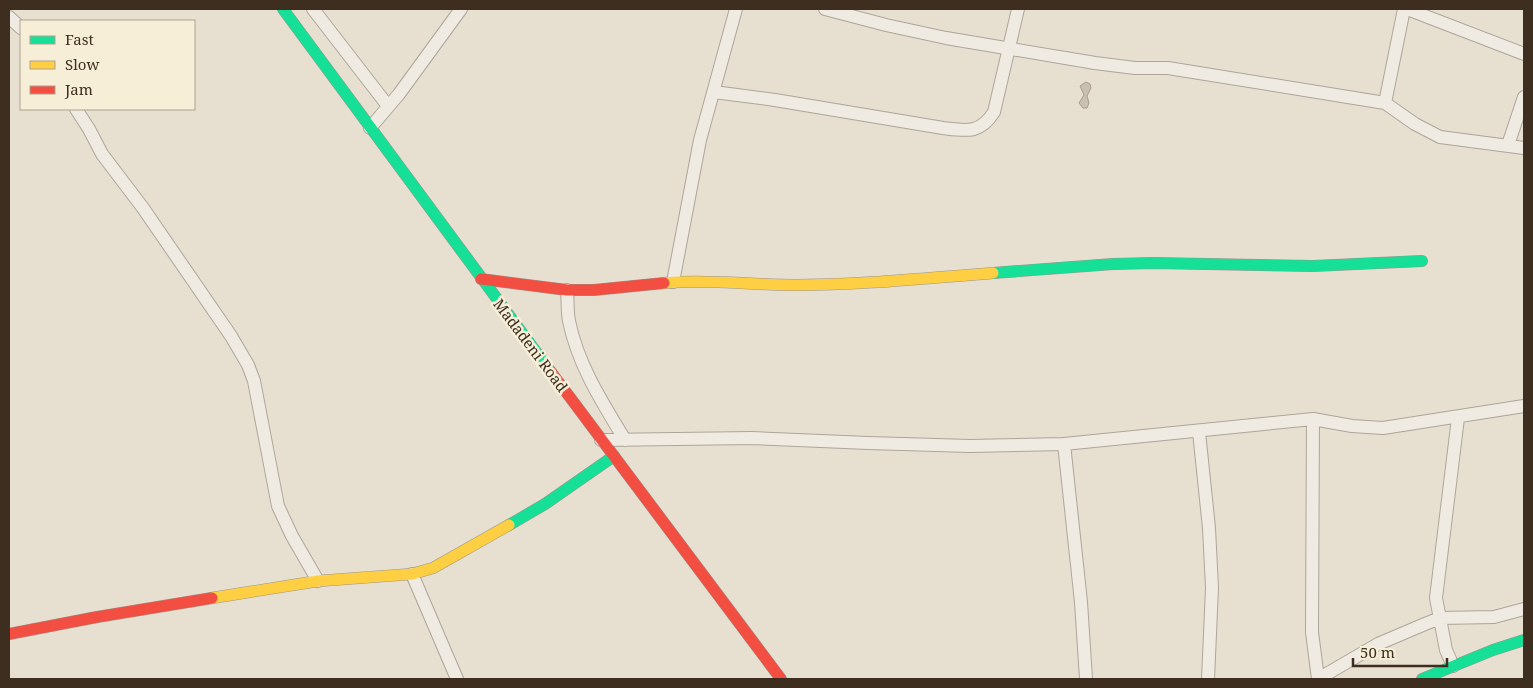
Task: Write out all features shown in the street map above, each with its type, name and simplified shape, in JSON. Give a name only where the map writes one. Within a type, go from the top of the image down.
[{"type":"street","name":"Madadeni Road","points":[[283,9],[781,679]]},
{"type":"street","points":[[313,9],[388,106]]},
{"type":"street","points":[[370,128],[461,9]]},
{"type":"street","points":[[673,282],[698,149],[736,9]]},
{"type":"street","points":[[825,9],[916,32],[1095,63],[1135,68],[1168,68],[1385,103],[1415,124],[1440,137],[1524,148]]},
{"type":"street","points":[[714,92],[971,131],[988,122],[994,112],[1018,9]]},
{"type":"street","points":[[1385,103],[1405,9],[1524,54]]},
{"type":"street","points":[[9,17],[20,27]]},
{"type":"street","points":[[1508,145],[1524,97]]},
{"type":"street","points":[[77,110],[102,154],[143,208],[231,336],[248,365],[254,381],[278,506],[292,536],[318,581]]},
{"type":"street","points":[[482,279],[567,290],[594,290],[673,282],[832,284],[1113,264],[1313,266],[1422,261]]},
{"type":"street","points":[[567,290],[569,320],[583,365],[594,390],[624,440]]},
{"type":"street","points":[[602,440],[752,438],[868,444],[970,446],[1064,444],[1199,432],[1313,419],[1352,426],[1383,428],[1458,418],[1524,406]]},
{"type":"street","points":[[1453,666],[1446,650],[1437,610],[1436,586],[1458,418]]},
{"type":"street","points":[[1313,419],[1312,632],[1318,679],[1378,644],[1440,618],[1494,617],[1524,608]]},
{"type":"street","points":[[1199,432],[1209,528],[1212,588],[1208,679]]},
{"type":"street","points":[[1064,444],[1081,602],[1086,679]]},
{"type":"street","points":[[9,634],[97,617],[318,581],[412,574],[434,568],[545,504],[614,456]]},
{"type":"street","points":[[412,574],[458,679]]},
{"type":"street","points":[[1422,679],[1524,640]]},
{"type":"building","points":[[1086,82],[1090,84],[1091,88],[1087,96],[1089,103],[1087,108],[1083,108],[1079,103],[1084,95],[1080,86]]},
{"type":"traffic: fast","points":[[283,9],[551,372]]},
{"type":"traffic: fast","points":[[993,273],[1113,264],[1313,266],[1422,261]]},
{"type":"traffic: fast","points":[[509,525],[545,504],[614,456]]},
{"type":"traffic: fast","points":[[1422,679],[1493,650],[1524,640]]},
{"type":"traffic: slow","points":[[664,283],[729,282],[819,285],[993,273]]},
{"type":"traffic: slow","points":[[212,598],[318,581],[412,574],[433,568],[509,525]]},
{"type":"traffic: jam","points":[[481,279],[567,290],[594,290],[664,283]]},
{"type":"traffic: jam","points":[[551,372],[781,679]]},
{"type":"traffic: jam","points":[[9,634],[212,598]]}]
